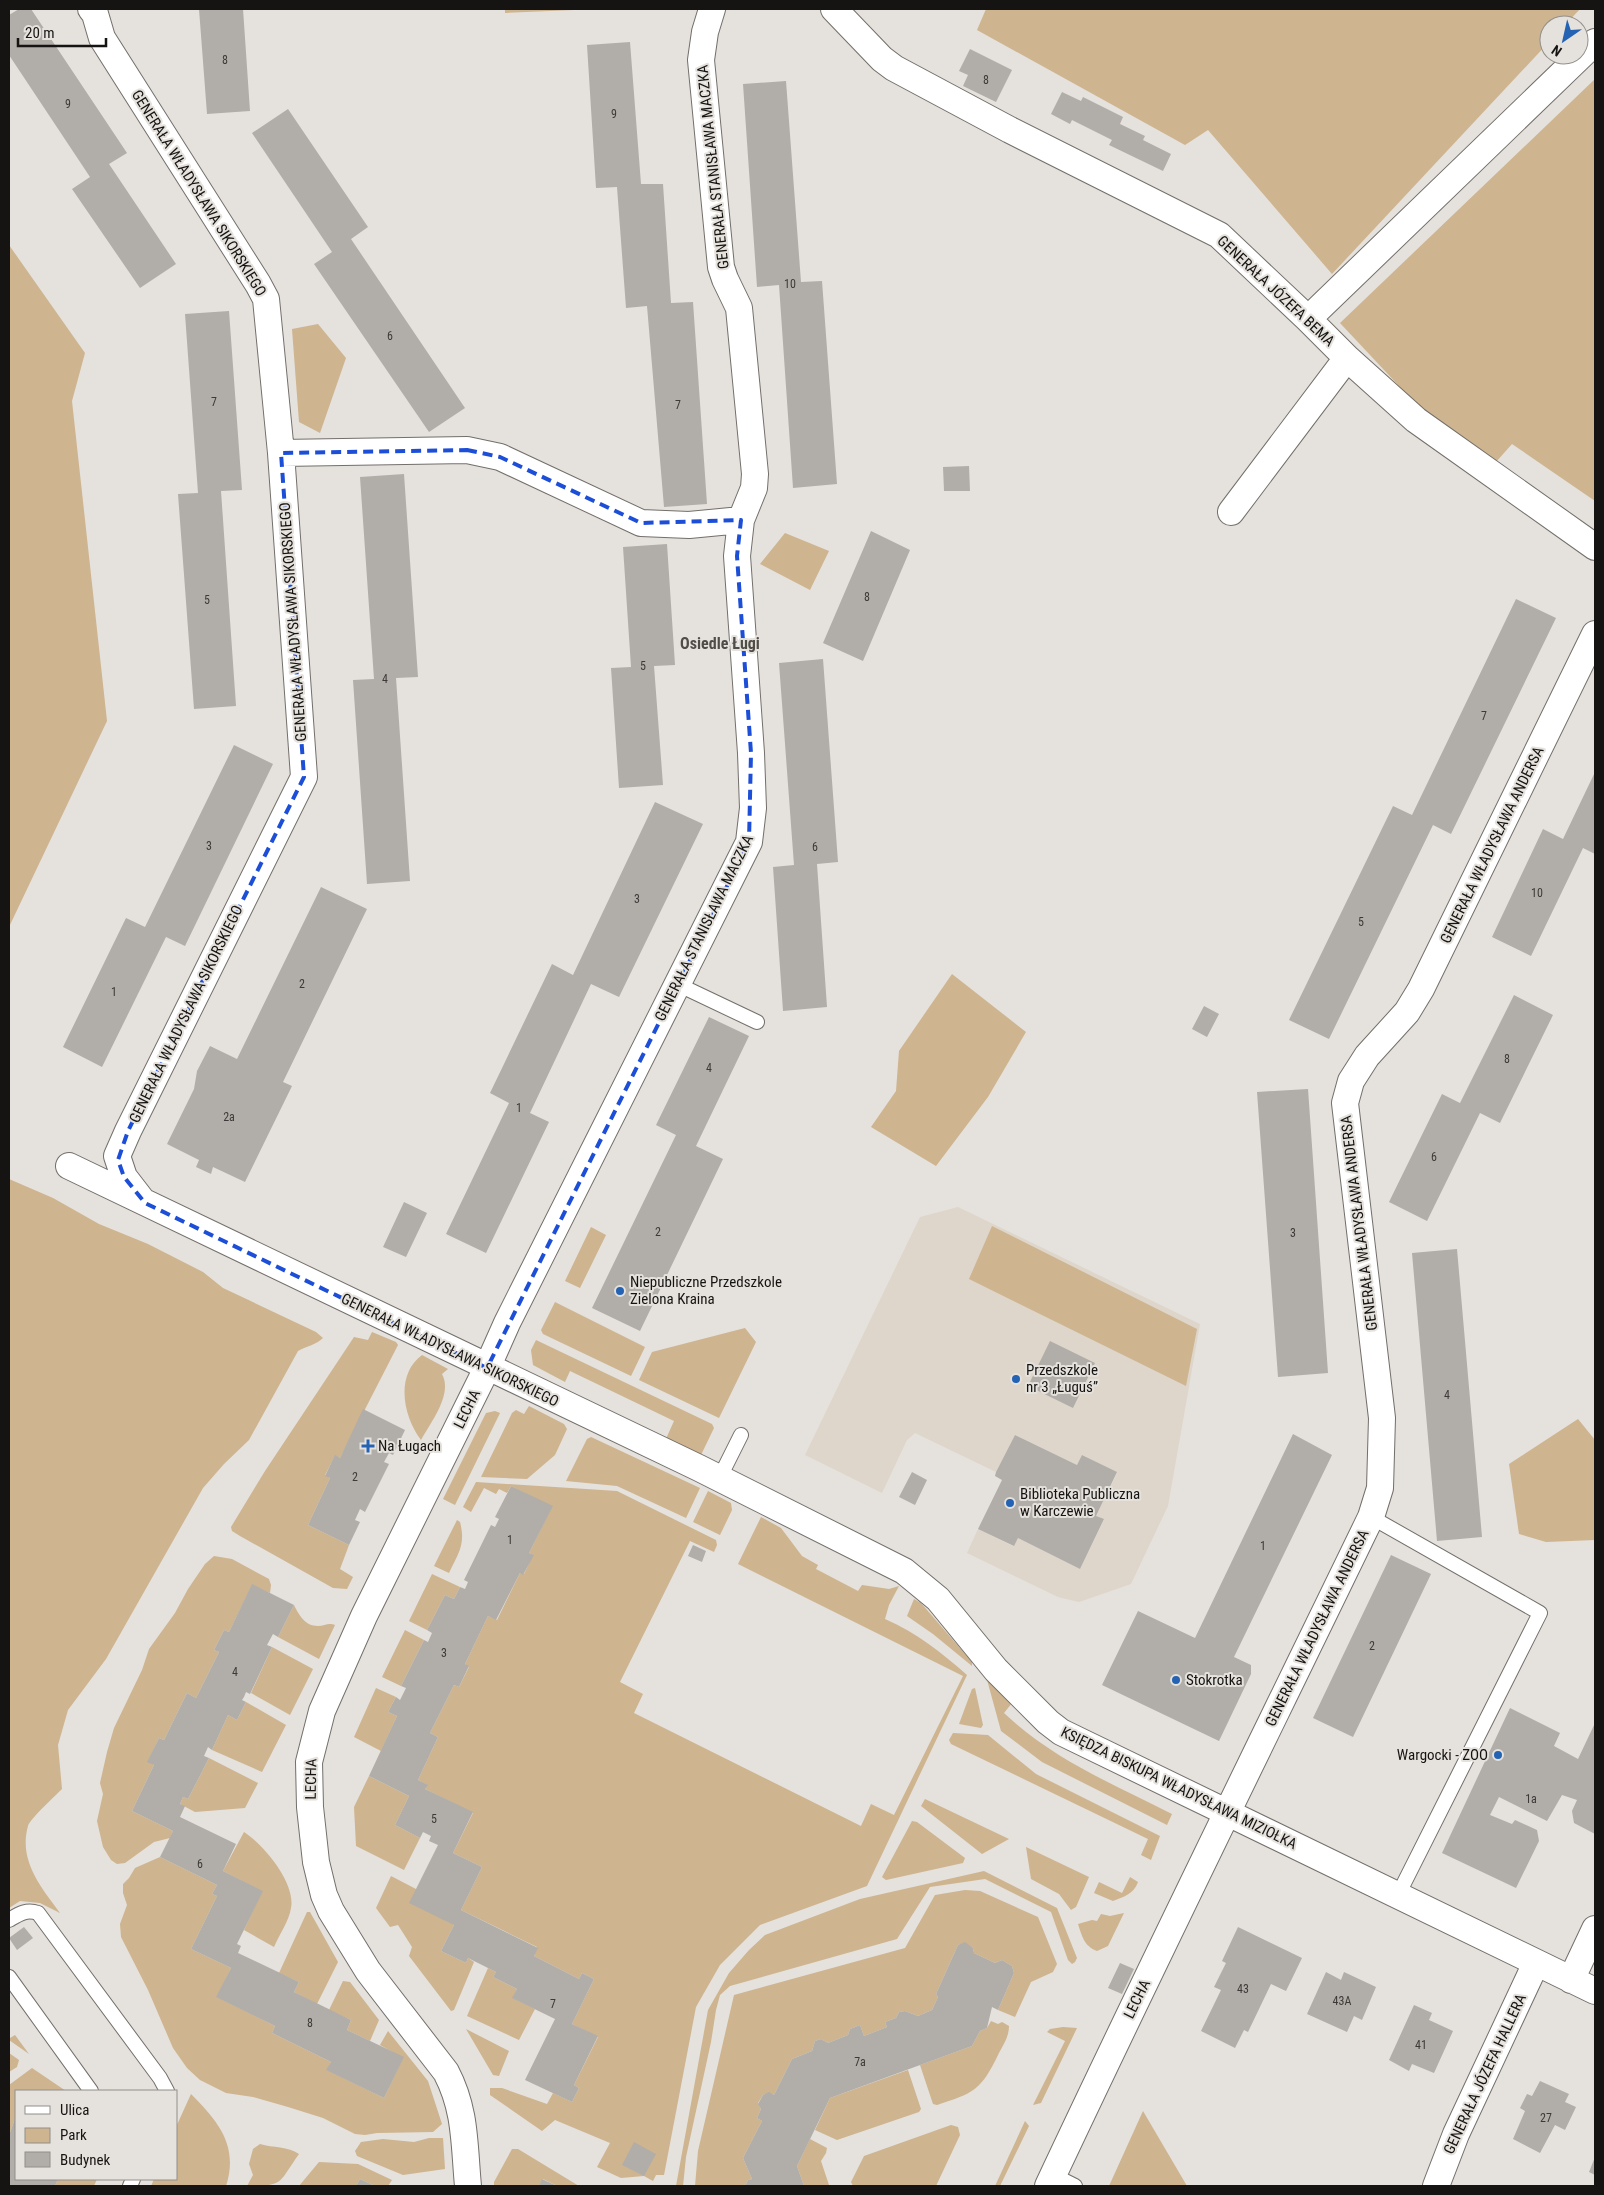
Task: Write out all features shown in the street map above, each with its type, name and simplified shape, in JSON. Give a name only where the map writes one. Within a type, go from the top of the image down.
[{"type":"street","name":"GENERAŁA WŁADYSŁAWA SIKORSKIEGO","points":[[91,9],[95,14],[102,38],[266,299],[282,453],[304,777],[128,1131],[118,1156],[124,1176],[145,1202]]},
{"type":"street","points":[[102,38],[107,9]]},
{"type":"street","name":"GENERAŁA STANISŁAWA MACZKA","points":[[487,1368],[507,1323],[749,842],[752,828],[751,753],[737,556],[741,520],[754,488],[755,474],[738,308],[725,279],[722,267],[702,70],[703,45],[712,9]]},
{"type":"street","name":"GENERAŁA JÓZEFA BEMA","points":[[834,9],[882,59],[894,68],[1010,130],[1218,235],[1347,358],[1416,420],[1595,547]]},
{"type":"street","points":[[1308,319],[1595,42]]},
{"type":"street","points":[[1231,512],[1347,358]]},
{"type":"street","points":[[282,453],[467,450],[500,457],[642,524],[689,525],[741,520]]},
{"type":"street","name":"GENERAŁA WŁADYSŁAWA ANDERSA","points":[[1228,1814],[1371,1517],[1380,1488],[1382,1418],[1345,1103],[1351,1081],[1366,1056],[1407,1012],[1421,990],[1595,634]]},
{"type":"street","name":"GENERAŁA WŁADYSŁAWA SIKORSKIEGO","points":[[69,1166],[755,1497]]},
{"type":"street","name":"LECHA","points":[[468,2186],[462,2113],[452,2084],[446,2072],[368,1971],[341,1930],[324,1895],[316,1862],[310,1807],[309,1762],[314,1736],[322,1711],[360,1625],[487,1368]]},
{"type":"street","name":"KSIĘDZA BISKUPA WŁADYSŁAWA MIZIOŁKA","points":[[755,1497],[904,1572],[916,1580],[938,1599],[1010,1685],[1061,1732],[1595,1991]]},
{"type":"street","name":"LECHA","points":[[1058,2183],[1110,2053],[1228,1814]]},
{"type":"street","points":[[1571,1980],[1595,1930]]},
{"type":"street","name":"GENERAŁA JÓZEFA HALLERA","points":[[1436,2186],[1456,2134],[1536,1963]]},
{"type":"lane","points":[[677,984],[757,1022]]},
{"type":"lane","points":[[719,1479],[741,1435]]},
{"type":"lane","points":[[1371,1517],[1540,1613],[1398,1895]]},
{"type":"lane","points":[[9,1920],[22,1912],[30,1910],[38,1913],[160,2078],[166,2090]]},
{"type":"lane","points":[[9,1977],[90,2090]]},
{"type":"highlighted area","points":[[467,450],[500,457],[641,523],[741,520],[737,556],[751,753],[749,842],[487,1368],[145,1203],[124,1177],[118,1160],[128,1131],[304,777],[281,453]]},
{"type":"shaded area","name":"Przedszkole nr 3 „Ługuś”","points":[[958,1207],[1200,1324],[1168,1506],[1131,1584],[1079,1602],[1058,1597],[967,1553],[978,1529],[1013,1546],[1018,1538],[1080,1569],[1104,1520],[1096,1516],[1117,1473],[1083,1455],[1077,1465],[1015,1435],[996,1472],[915,1433],[907,1440],[882,1493],[805,1455],[920,1217]]},
{"type":"green space","points":[[505,9],[598,9],[505,13]]},
{"type":"green space","points":[[986,9],[1580,9],[1574,15],[1539,15],[1539,53],[1332,274],[1208,130],[1185,145],[977,30]]},
{"type":"green space","points":[[1595,79],[1595,501],[1512,444],[1496,462],[1415,403],[1340,323]]},
{"type":"green space","points":[[9,245],[85,353],[72,401],[107,721],[9,927]]},
{"type":"green space","points":[[318,324],[346,358],[320,433],[299,422],[292,329]]},
{"type":"green space","points":[[785,533],[829,551],[810,590],[760,564]]},
{"type":"green space","points":[[952,974],[1026,1032],[988,1097],[936,1166],[871,1127],[896,1091],[899,1051]]},
{"type":"green space","points":[[9,1179],[53,1198],[99,1224],[148,1244],[203,1272],[223,1288],[316,1332],[323,1338],[298,1351],[249,1440],[203,1488],[106,1659],[68,1710],[58,1745],[62,1789],[30,1823],[26,1839],[26,1851],[29,1862],[39,1884],[60,1913],[40,1903],[20,1901],[9,1908]]},
{"type":"green space","points":[[992,1226],[1197,1329],[1186,1386],[969,1279]]},
{"type":"green space","points":[[591,1227],[606,1235],[580,1288],[565,1281]]},
{"type":"green space","points":[[555,1302],[645,1347],[631,1376],[543,1334],[541,1330]]},
{"type":"green space","points":[[745,1328],[756,1342],[719,1418],[639,1380],[652,1352]]},
{"type":"green space","points":[[372,1332],[396,1342],[398,1345],[340,1458],[335,1456],[325,1475],[330,1478],[308,1525],[349,1545],[340,1569],[353,1577],[347,1589],[333,1588],[240,1536],[232,1531],[231,1527],[265,1471],[354,1337],[368,1340]]},
{"type":"green space","points":[[536,1340],[712,1424],[714,1428],[700,1457],[665,1441],[674,1421],[570,1371],[565,1382],[533,1365],[531,1350]]},
{"type":"green space","points":[[422,1355],[448,1369],[442,1374],[445,1382],[443,1399],[421,1440],[406,1408],[405,1384],[413,1363]]},
{"type":"green space","points":[[529,1406],[564,1424],[567,1429],[555,1455],[527,1479],[481,1477],[512,1413],[516,1410],[524,1414]]},
{"type":"green space","points":[[495,1411],[500,1413],[455,1505],[443,1499],[486,1413]]},
{"type":"green space","points":[[1578,1419],[1595,1440],[1595,1540],[1546,1542],[1519,1534],[1509,1464]]},
{"type":"green space","points":[[591,1437],[700,1488],[686,1518],[617,1486],[566,1481],[587,1439]]},
{"type":"green space","points":[[476,1482],[617,1491],[716,1540],[717,1545],[714,1552],[690,1541],[620,1682],[643,1694],[634,1713],[861,1826],[871,1804],[894,1815],[963,1676],[738,1564],[761,1517],[781,1528],[802,1556],[818,1565],[816,1569],[858,1591],[862,1585],[889,1589],[899,1586],[889,1605],[885,1619],[929,1644],[967,1675],[867,1886],[760,1925],[720,1965],[696,2007],[664,2175],[656,2175],[653,2181],[644,2176],[621,2178],[597,2167],[610,2143],[555,2120],[542,2131],[490,2095],[490,2088],[502,2088],[547,2104],[553,2093],[572,2102],[579,2088],[574,2085],[598,2037],[572,2024],[594,1979],[582,1973],[579,1979],[534,1956],[537,1947],[461,1910],[482,1867],[453,1853],[473,1813],[425,1789],[427,1785],[418,1780],[438,1737],[430,1733],[454,1685],[459,1687],[469,1667],[465,1664],[488,1616],[497,1620],[520,1573],[524,1574],[533,1555],[529,1553],[552,1507],[511,1486],[507,1493],[499,1489],[496,1494],[484,1488],[471,1512],[463,1507]]},
{"type":"green space","points":[[708,1491],[731,1503],[732,1510],[720,1535],[693,1522]]},
{"type":"green space","points":[[457,1520],[460,1522],[462,1530],[462,1543],[449,1573],[434,1566]]},
{"type":"green space","points":[[214,1556],[232,1559],[269,1579],[271,1585],[270,1593],[252,1585],[229,1632],[224,1630],[214,1650],[219,1652],[196,1698],[187,1693],[164,1740],[159,1738],[148,1761],[154,1765],[132,1811],[173,1831],[170,1838],[154,1842],[125,1863],[117,1864],[111,1860],[103,1847],[97,1821],[103,1794],[100,1783],[114,1728],[142,1670],[149,1649],[175,1613],[205,1564]]},
{"type":"green space","points":[[432,1574],[460,1587],[454,1599],[445,1595],[427,1630],[409,1621]]},
{"type":"green space","points":[[914,1599],[921,1603],[972,1662],[972,1666],[933,1634],[907,1616]]},
{"type":"green space","points":[[294,1605],[300,1616],[313,1626],[335,1625],[319,1659],[278,1637]]},
{"type":"green space","points":[[405,1630],[424,1640],[401,1686],[382,1677]]},
{"type":"green space","points":[[272,1647],[313,1669],[290,1715],[251,1693]]},
{"type":"green space","points":[[986,1676],[1012,1703],[1004,1713],[1023,1730],[1084,1770],[1172,1814],[1167,1825],[1042,1762],[1001,1731]]},
{"type":"green space","points":[[376,1688],[396,1697],[388,1712],[397,1716],[381,1751],[354,1737]]},
{"type":"green space","points":[[975,1688],[983,1725],[981,1728],[959,1724],[972,1689]]},
{"type":"green space","points":[[246,1702],[286,1725],[262,1772],[212,1750],[228,1715],[237,1720]]},
{"type":"green space","points":[[953,1733],[988,1735],[1036,1774],[1160,1836],[1151,1860],[1141,1855],[1148,1839],[951,1744],[949,1740]]},
{"type":"green space","points":[[209,1758],[258,1783],[245,1808],[195,1812],[180,1804],[183,1797],[188,1799]]},
{"type":"green space","points":[[369,1776],[409,1796],[395,1825],[420,1838],[404,1870],[356,1846],[354,1807]]},
{"type":"green space","points":[[925,1799],[1009,1839],[982,1854],[921,1806]]},
{"type":"green space","points":[[912,1821],[917,1822],[965,1858],[963,1863],[886,1880],[882,1877]]},
{"type":"green space","points":[[244,1832],[269,1855],[284,1876],[289,1887],[291,1898],[290,1913],[274,1947],[244,1930],[262,1891],[223,1871]]},
{"type":"green space","points":[[1026,1847],[1089,1877],[1076,1907],[1071,1910],[1059,1894],[1031,1879]]},
{"type":"green space","points":[[160,1857],[217,1885],[212,1894],[217,1896],[191,1949],[231,1968],[217,1997],[275,2026],[272,2033],[331,2062],[327,2070],[384,2098],[403,2058],[380,2045],[388,2031],[428,2081],[442,2124],[433,2132],[355,2134],[323,2118],[253,2097],[226,2093],[200,2080],[187,2068],[173,2048],[148,1990],[121,1937],[120,1924],[127,1905],[123,1893],[123,1884],[135,1868]]},
{"type":"green space","points":[[984,1871],[1057,1908],[1077,1958],[1075,1962],[1072,1964],[1068,1960],[1051,1912],[985,1879],[930,1887],[897,1939],[730,1986],[720,1995],[686,2157],[683,2186],[676,2186],[708,2010],[729,1973],[749,1950],[765,1935],[860,1899]]},
{"type":"green space","points":[[391,1876],[416,1889],[454,1925],[441,1951],[466,1963],[468,1958],[474,1962],[454,2010],[451,2011],[409,1956],[412,1947],[398,1925],[390,1927],[376,1908]]},
{"type":"green space","points":[[1130,1877],[1138,1882],[1134,1889],[1113,1901],[1094,1893],[1099,1882],[1122,1893]]},
{"type":"green space","points":[[965,1890],[980,1891],[1038,1917],[1057,1964],[1053,1972],[1031,1982],[1015,2017],[998,2010],[1014,1973],[1012,1966],[1002,1960],[995,1963],[974,1953],[973,1948],[965,1943],[958,1945],[936,1994],[938,1997],[932,2010],[918,2016],[905,2011],[899,2012],[896,2018],[885,2022],[887,2027],[864,2036],[860,2025],[850,2029],[848,2035],[828,2043],[821,2039],[815,2041],[812,2051],[792,2059],[774,2095],[769,2093],[763,2095],[758,2103],[761,2109],[757,2118],[762,2121],[743,2158],[752,2179],[748,2180],[745,2186],[695,2186],[698,2151],[734,1995],[905,1948],[935,1895]]},
{"type":"green space","points":[[307,1912],[310,1912],[338,1962],[317,2004],[294,1992],[299,1982],[279,1973]]},
{"type":"green space","points":[[1124,1913],[1108,1946],[1097,1951],[1086,1943],[1078,1924],[1092,1920],[1097,1921],[1101,1914],[1110,1916]]},
{"type":"green space","points":[[488,1968],[496,1972],[493,1977],[517,1989],[513,1998],[535,2009],[519,2040],[467,2016]]},
{"type":"green space","points":[[343,1981],[350,1982],[379,2020],[370,2041],[347,2030],[351,2020],[329,2010]]},
{"type":"green space","points":[[991,2021],[998,2024],[1002,2022],[1009,2026],[1009,2030],[986,2076],[975,2089],[968,2093],[937,2105],[933,2104],[920,2065],[972,2046],[980,2031],[987,2028]]},
{"type":"green space","points":[[1063,2027],[1077,2028],[1041,2103],[1033,2105],[1065,2041],[1047,2032],[1050,2029]]},
{"type":"green space","points":[[466,2029],[509,2051],[499,2076],[493,2075]]},
{"type":"green space","points":[[15,2035],[29,2054],[9,2040],[9,2036],[10,2038]]},
{"type":"green space","points":[[9,2053],[19,2060],[17,2067],[9,2072]]},
{"type":"green space","points":[[32,2068],[65,2090],[15,2090],[15,2119],[9,2135],[9,2085]]},
{"type":"green space","points":[[908,2070],[921,2109],[919,2112],[837,2140],[815,2130],[830,2098]]},
{"type":"green space","points":[[191,2094],[210,2114],[228,2146],[230,2159],[226,2186],[151,2186],[154,2180],[178,2180],[178,2123]]},
{"type":"green space","points":[[1143,2111],[1187,2186],[1109,2186]]},
{"type":"green space","points":[[1025,2121],[1029,2126],[1000,2186],[995,2186]]},
{"type":"green space","points":[[951,2125],[958,2127],[960,2135],[936,2186],[853,2186],[851,2182],[864,2156]]},
{"type":"green space","points":[[429,2138],[443,2138],[445,2169],[403,2175],[357,2156],[355,2151],[361,2142],[383,2139],[414,2142]]},
{"type":"green space","points":[[810,2139],[827,2148],[821,2161],[829,2185],[804,2186],[797,2166]]},
{"type":"green space","points":[[260,2144],[285,2148],[299,2154],[283,2177],[275,2184],[247,2186],[253,2175],[249,2164],[253,2149]]},
{"type":"green space","points":[[512,2149],[518,2149],[579,2186],[557,2186],[543,2179],[539,2186],[494,2186],[494,2182]]},
{"type":"green space","points":[[319,2162],[358,2164],[392,2180],[388,2186],[375,2186],[360,2179],[356,2186],[299,2186]]},
{"type":"green space","points":[[58,2180],[97,2180],[94,2186],[55,2186]]},
{"type":"building","points":[[19,9],[31,9],[127,153],[109,164],[176,264],[140,288],[72,189],[90,177],[9,55],[9,15]]},
{"type":"building","points":[[199,9],[243,9],[250,111],[207,114]]},
{"type":"building","points":[[630,42],[641,184],[663,184],[671,303],[693,302],[707,504],[664,507],[647,306],[626,308],[617,187],[596,188],[587,45]]},
{"type":"building","points":[[970,49],[1012,70],[996,102],[963,86],[968,75],[959,71]]},
{"type":"building","points":[[786,81],[801,282],[822,281],[837,484],[793,488],[779,285],[757,287],[743,84]]},
{"type":"building","points":[[1062,92],[1081,101],[1083,97],[1123,117],[1120,124],[1145,136],[1143,140],[1171,154],[1163,171],[1109,145],[1112,140],[1072,120],[1070,124],[1051,114]]},
{"type":"building","points":[[288,109],[368,227],[351,239],[465,408],[429,432],[314,264],[332,252],[252,133]]},
{"type":"building","points":[[229,311],[242,490],[221,491],[236,706],[194,709],[178,494],[198,493],[185,314]]},
{"type":"building","points":[[969,466],[970,491],[944,491],[943,467]]},
{"type":"building","points":[[404,474],[418,677],[396,678],[410,881],[367,884],[353,680],[374,679],[360,477]]},
{"type":"building","points":[[871,531],[910,550],[863,661],[823,643]]},
{"type":"building","points":[[667,544],[675,665],[654,666],[663,785],[619,788],[611,668],[631,667],[623,547]]},
{"type":"building","points":[[1516,599],[1556,618],[1451,834],[1433,825],[1329,1039],[1289,1020],[1393,806],[1412,815]]},
{"type":"building","points":[[823,659],[838,862],[817,864],[827,1007],[783,1011],[773,867],[794,865],[779,663]]},
{"type":"building","points":[[234,745],[273,764],[185,946],[166,937],[102,1067],[63,1047],[126,918],[145,927]]},
{"type":"building","points":[[1595,772],[1595,854],[1583,848],[1531,956],[1492,937],[1543,829],[1563,839]]},
{"type":"building","points":[[655,802],[703,824],[619,997],[591,984],[530,1113],[549,1122],[486,1253],[446,1234],[509,1103],[490,1093],[552,964],[573,975]]},
{"type":"building","points":[[321,887],[367,909],[283,1082],[292,1086],[245,1182],[213,1167],[211,1174],[196,1167],[199,1160],[167,1144],[194,1089],[197,1071],[210,1046],[237,1059]]},
{"type":"building","points":[[1514,995],[1553,1015],[1500,1123],[1480,1113],[1427,1221],[1389,1202],[1442,1094],[1460,1103]]},
{"type":"building","points":[[1204,1006],[1219,1014],[1207,1037],[1192,1029]]},
{"type":"building","points":[[709,1017],[749,1036],[696,1146],[723,1159],[640,1331],[592,1308],[676,1135],[656,1125]]},
{"type":"building","points":[[1308,1089],[1328,1373],[1278,1377],[1257,1092]]},
{"type":"building","points":[[404,1202],[427,1213],[406,1257],[383,1247]]},
{"type":"building","points":[[1457,1249],[1482,1537],[1437,1541],[1412,1253]]},
{"type":"building","points":[[1050,1341],[1095,1363],[1073,1408],[1028,1386]]},
{"type":"building","points":[[363,1409],[405,1430],[393,1455],[389,1453],[384,1462],[389,1464],[365,1512],[360,1509],[355,1520],[360,1522],[349,1545],[308,1525],[330,1478],[325,1476],[335,1455],[340,1458]]},
{"type":"building","points":[[1293,1434],[1332,1455],[1234,1657],[1251,1665],[1251,1674],[1219,1741],[1102,1685],[1138,1611],[1195,1638]]},
{"type":"building","points":[[1015,1435],[1077,1465],[1082,1455],[1117,1472],[1096,1516],[1104,1519],[1080,1569],[1018,1538],[1014,1546],[978,1529],[1002,1480],[995,1476],[996,1472]]},
{"type":"building","points":[[912,1472],[927,1480],[915,1505],[899,1497]]},
{"type":"building","points":[[511,1486],[553,1506],[529,1553],[534,1555],[523,1575],[520,1573],[496,1620],[488,1616],[465,1664],[469,1666],[459,1687],[454,1685],[430,1733],[438,1737],[418,1780],[428,1785],[425,1789],[473,1812],[453,1853],[482,1867],[461,1910],[538,1948],[534,1956],[579,1979],[582,1973],[594,1979],[572,2024],[598,2036],[574,2085],[579,2088],[572,2102],[525,2080],[555,2019],[512,1998],[517,1989],[493,1977],[496,1972],[468,1958],[466,1963],[441,1951],[454,1925],[409,1903],[438,1845],[429,1841],[431,1836],[423,1832],[420,1838],[395,1825],[409,1796],[369,1776],[397,1716],[388,1712],[396,1697],[400,1700],[406,1688],[401,1686],[424,1640],[428,1642],[432,1633],[427,1630],[445,1595],[454,1599],[460,1587],[465,1589],[468,1582],[464,1580],[491,1525],[495,1527],[499,1519],[495,1517]]},
{"type":"building","points":[[693,1545],[706,1551],[702,1562],[688,1556]]},
{"type":"building","points":[[1391,1555],[1431,1574],[1353,1737],[1313,1718]]},
{"type":"building","points":[[252,1584],[294,1605],[278,1637],[273,1634],[267,1645],[272,1647],[250,1694],[246,1692],[242,1700],[246,1702],[237,1720],[228,1715],[212,1750],[208,1747],[204,1756],[209,1758],[188,1799],[183,1797],[180,1804],[185,1806],[180,1817],[236,1844],[223,1871],[263,1891],[237,1944],[241,1946],[238,1953],[299,1982],[294,1992],[351,2020],[347,2030],[404,2057],[384,2098],[326,2070],[331,2062],[272,2033],[275,2026],[216,1997],[231,1968],[191,1949],[217,1896],[212,1894],[217,1885],[160,1857],[173,1831],[132,1811],[154,1765],[147,1762],[159,1738],[164,1740],[187,1693],[196,1698],[219,1652],[214,1650],[224,1630],[229,1632]]},
{"type":"building","points":[[1510,1708],[1560,1733],[1554,1746],[1578,1759],[1595,1723],[1595,1834],[1574,1823],[1572,1811],[1577,1800],[1562,1795],[1547,1821],[1499,1797],[1490,1815],[1512,1824],[1515,1820],[1537,1830],[1539,1841],[1516,1888],[1442,1853]]},
{"type":"building","points":[[24,1927],[33,1938],[17,1950],[9,1938]]},
{"type":"building","points":[[1238,1927],[1302,1958],[1286,1991],[1271,1984],[1248,2032],[1244,2030],[1235,2048],[1201,2031],[1221,1990],[1214,1987],[1226,1963],[1222,1961]]},
{"type":"building","points":[[965,1942],[973,1948],[974,1953],[995,1963],[1002,1960],[1012,1966],[1014,1973],[998,2010],[992,2007],[987,2028],[980,2031],[972,2046],[830,2098],[797,2166],[804,2186],[745,2186],[748,2180],[752,2179],[743,2158],[762,2121],[757,2118],[761,2109],[758,2104],[763,2095],[769,2092],[774,2095],[792,2059],[812,2051],[815,2041],[821,2039],[828,2043],[848,2035],[850,2029],[860,2025],[864,2036],[887,2027],[885,2022],[896,2018],[899,2012],[905,2011],[918,2016],[932,2010],[938,1997],[936,1994],[958,1945]]},
{"type":"building","points":[[1120,1963],[1134,1969],[1122,1994],[1108,1988]]},
{"type":"building","points":[[1326,1972],[1341,1980],[1344,1972],[1376,1987],[1362,2020],[1354,2016],[1347,2032],[1307,2014]]},
{"type":"building","points":[[1414,2005],[1432,2013],[1429,2020],[1453,2031],[1434,2073],[1412,2064],[1409,2071],[1389,2060]]},
{"type":"building","points":[[1540,2081],[1569,2094],[1565,2102],[1576,2107],[1565,2130],[1555,2125],[1540,2153],[1513,2139],[1525,2111],[1520,2108],[1527,2094],[1532,2096]]},
{"type":"building","points":[[15,2119],[15,2180],[58,2180],[55,2186],[9,2186],[9,2135]]},
{"type":"building","points":[[634,2142],[656,2154],[644,2176],[622,2165]]},
{"type":"building","points":[[1595,2157],[1595,2175],[1589,2172]]},
{"type":"building","points":[[360,2179],[375,2186],[356,2186]]},
{"type":"building","points":[[542,2179],[557,2186],[539,2186]]},
{"type":"place","name":"Niepubliczne Przedszkole Zielona Kraina","points":[[620,1291]]},
{"type":"place","name":"Przedszkole nr 3 „Ługuś”","points":[[1016,1379]]},
{"type":"place","name":"Na Ługach","points":[[368,1446]]},
{"type":"place","name":"Biblioteka Publiczna w Karczewie","points":[[1010,1503]]},
{"type":"place","name":"Stokrotka","points":[[1176,1680]]},
{"type":"place","name":"Wargocki - ZOO","points":[[1498,1755]]},
{"type":"district","name":"Osiedle Ługi","points":[[720,643]]}]
